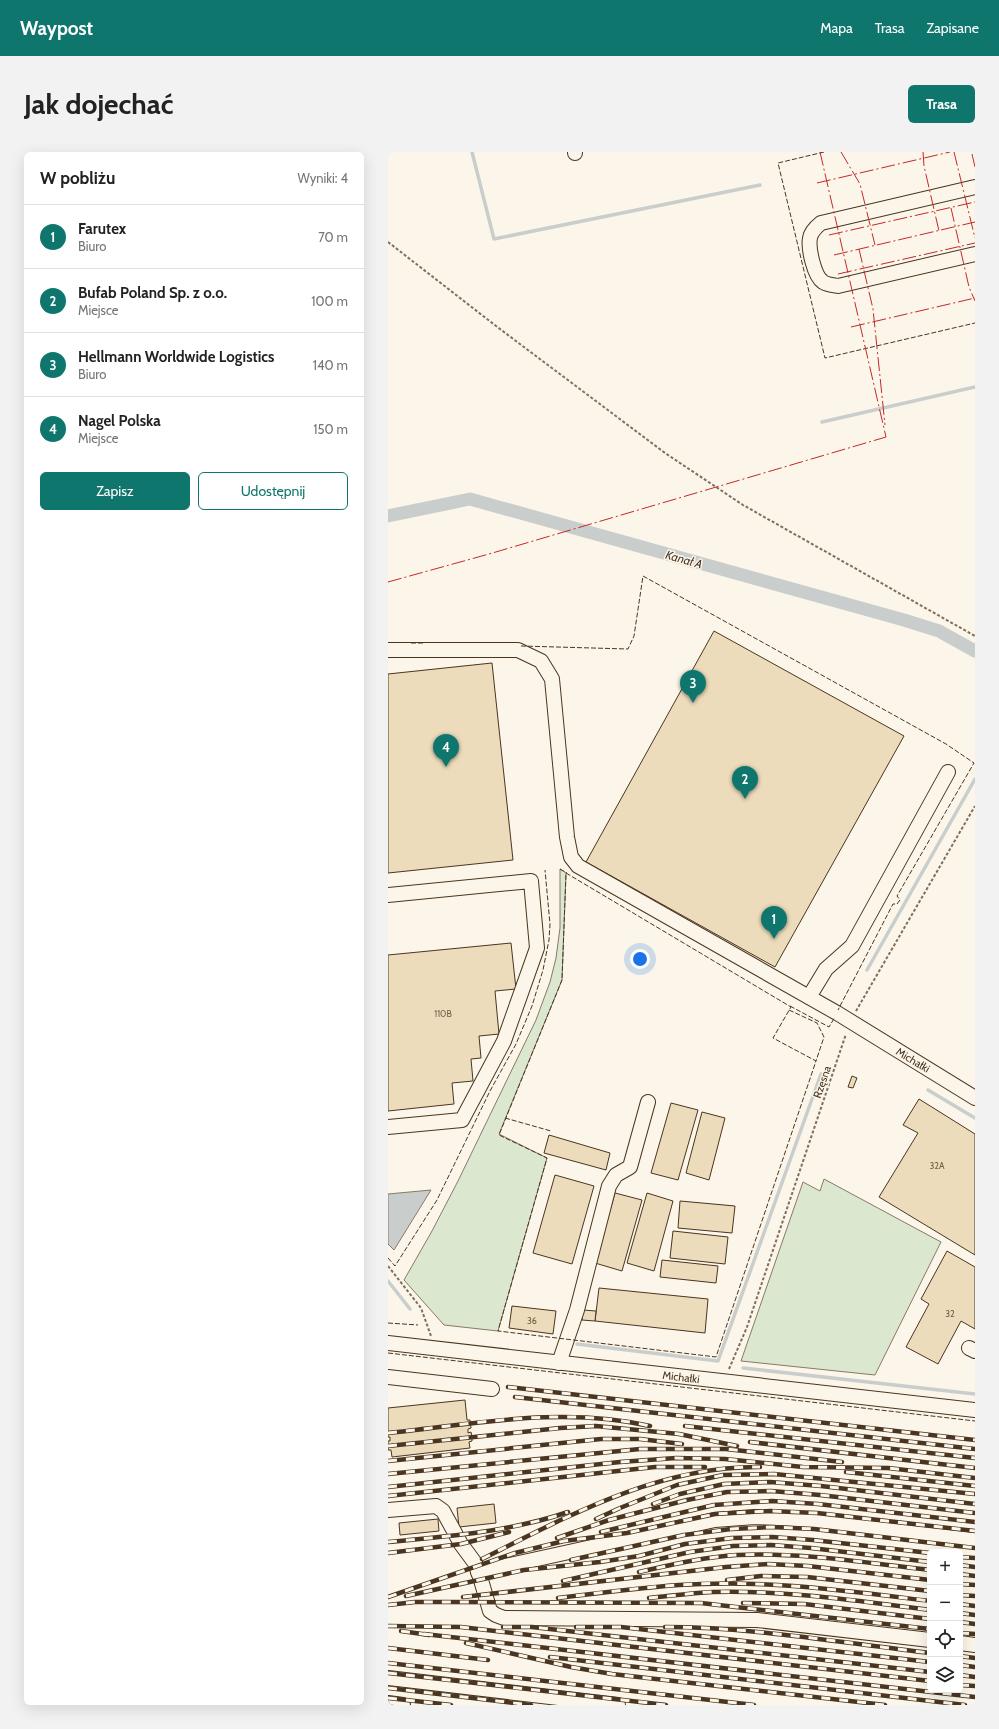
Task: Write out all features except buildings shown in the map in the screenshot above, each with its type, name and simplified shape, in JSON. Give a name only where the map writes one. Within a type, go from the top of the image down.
[{"type":"street","points":[[975,187],[821,223],[814,229],[810,238],[810,248],[816,275],[822,282],[829,285],[838,286],[975,254]]},
{"type":"street","name":"Michałki","points":[[388,650],[518,650],[541,661],[552,679],[570,857],[578,866],[809,998],[975,1098]]},
{"type":"street","points":[[809,998],[826,969],[852,946],[948,772]]},
{"type":"street","points":[[388,895],[531,881],[537,948],[504,1041],[462,1120],[388,1127]]},
{"type":"street","points":[[559,1363],[577,1310],[609,1186],[616,1175],[630,1167],[648,1102]]},
{"type":"street","name":"Michałki","points":[[388,1343],[975,1410]]},
{"type":"street","points":[[388,1377],[492,1389]]},
{"type":"street","points":[[388,1510],[436,1506],[443,1510],[478,1572],[490,1611],[504,1618],[758,1620],[927,1640]]},
{"type":"street","points":[[478,1572],[715,1520],[755,1517],[794,1519],[975,1540]]},
{"type":"street","points":[[963,1643],[975,1645]]},
{"type":"street","points":[[388,1678],[618,1705]]},
{"type":"street","points":[[388,1703],[403,1705]]},
{"type":"path","points":[[388,242],[496,326],[665,453],[744,505],[975,636]]},
{"type":"path","name":"Rzęsna","points":[[727,1382],[730,1368],[747,1327],[850,1022],[975,806]]},
{"type":"path","points":[[388,1266],[421,1308],[429,1327],[434,1348]]},
{"type":"green space","points":[[560,869],[566,873],[562,980],[499,1134],[547,1158],[498,1331],[444,1325],[404,1280],[458,1181],[536,1020],[550,982],[556,958],[560,928]]},
{"type":"green space","points":[[824,1179],[941,1242],[875,1375],[741,1361],[803,1182],[820,1191]]},
{"type":"shaded area","points":[[431,1190],[394,1250],[388,1244],[388,1194]]},
{"type":"waterway","points":[[472,152],[494,239],[760,185]]},
{"type":"waterway","points":[[822,422],[975,387]]},
{"type":"waterway","name":"Kanał A","points":[[388,516],[470,499],[904,620],[939,631],[975,651]]},
{"type":"waterway","points":[[867,970],[975,779]]},
{"type":"waterway","points":[[577,1344],[718,1361],[821,1074]]},
{"type":"waterway","points":[[928,1090],[975,1118]]},
{"type":"waterway","points":[[388,1281],[410,1309]]},
{"type":"waterway","points":[[743,1368],[975,1394]]},
{"type":"railway","points":[[508,1387],[975,1440]]},
{"type":"railway","points":[[515,1397],[975,1449]]},
{"type":"railway","points":[[388,1433],[486,1422],[552,1417],[585,1417],[617,1420],[650,1426]]},
{"type":"railway","points":[[388,1446],[560,1428],[596,1426],[679,1434],[737,1446]]},
{"type":"railway","points":[[685,1426],[975,1458]]},
{"type":"railway","points":[[388,1461],[601,1439],[640,1439],[682,1444]]},
{"type":"railway","points":[[750,1442],[975,1468]]},
{"type":"railway","points":[[388,1474],[640,1449],[726,1449],[842,1462]]},
{"type":"railway","points":[[388,1487],[620,1462],[676,1458],[725,1459],[803,1467],[888,1468],[975,1478]]},
{"type":"railway","points":[[388,1496],[655,1467],[705,1467]]},
{"type":"railway","points":[[482,1559],[582,1510],[651,1484],[686,1475],[723,1469],[760,1467]]},
{"type":"railway","points":[[846,1472],[975,1486]]},
{"type":"railway","points":[[596,1519],[677,1485],[723,1475],[774,1474],[975,1494]]},
{"type":"railway","points":[[653,1504],[680,1494],[724,1484],[770,1482],[821,1486],[975,1504]]},
{"type":"railway","points":[[557,1538],[609,1520],[687,1500],[727,1492],[771,1491],[820,1495],[975,1513]]},
{"type":"railway","points":[[601,1532],[714,1505],[772,1501],[818,1504],[975,1522]]},
{"type":"railway","points":[[388,1597],[515,1553],[564,1541],[627,1533],[715,1514],[770,1511],[817,1513],[975,1531]]},
{"type":"railway","points":[[388,1542],[501,1529],[546,1519],[568,1512]]},
{"type":"railway","points":[[571,1560],[684,1535],[731,1529],[772,1527],[814,1529],[975,1548]]},
{"type":"railway","points":[[388,1553],[461,1544],[509,1532]]},
{"type":"railway","points":[[406,1596],[524,1570],[600,1562],[639,1556],[685,1544],[732,1538],[772,1537],[813,1540],[927,1553]]},
{"type":"railway","points":[[563,1581],[690,1552],[733,1546],[771,1545],[811,1548],[927,1562]]},
{"type":"railway","points":[[639,1572],[712,1558],[761,1554],[834,1559],[927,1570]]},
{"type":"railway","points":[[963,1557],[975,1558]]},
{"type":"railway","points":[[463,1597],[726,1567],[768,1564],[808,1566],[927,1580]]},
{"type":"railway","points":[[963,1565],[975,1567]]},
{"type":"railway","points":[[963,1574],[975,1576]]},
{"type":"railway","points":[[727,1580],[761,1576],[807,1577],[927,1591]]},
{"type":"railway","points":[[558,1598],[679,1585],[742,1584],[805,1587],[927,1601]]},
{"type":"railway","points":[[963,1584],[975,1585]]},
{"type":"railway","points":[[649,1598],[713,1592],[794,1594],[927,1610]]},
{"type":"railway","points":[[963,1595],[975,1596]]},
{"type":"railway","points":[[388,1605],[415,1602],[701,1603],[927,1629]]},
{"type":"railway","points":[[743,1603],[804,1604],[927,1619]]},
{"type":"railway","points":[[963,1604],[975,1606]]},
{"type":"railway","points":[[963,1613],[975,1615]]},
{"type":"railway","points":[[963,1622],[975,1624]]},
{"type":"railway","points":[[388,1626],[461,1627],[927,1681]]},
{"type":"railway","points":[[503,1627],[532,1627],[927,1672]]},
{"type":"railway","points":[[576,1627],[621,1627],[927,1662]]},
{"type":"railway","points":[[665,1627],[731,1630],[798,1636],[927,1653]]},
{"type":"railway","points":[[401,1631],[429,1635]]},
{"type":"railway","points":[[963,1633],[975,1634]]},
{"type":"railway","points":[[424,1634],[975,1697]]},
{"type":"railway","points":[[466,1643],[571,1667],[612,1674],[885,1705]]},
{"type":"railway","points":[[388,1648],[488,1660]]},
{"type":"railway","points":[[963,1656],[975,1658]]},
{"type":"railway","points":[[550,1657],[965,1705]]},
{"type":"railway","points":[[388,1663],[754,1705]]},
{"type":"railway","points":[[963,1665],[975,1667]]},
{"type":"railway","points":[[388,1673],[666,1705]]},
{"type":"railway","points":[[963,1675],[975,1677]]},
{"type":"railway","points":[[963,1685],[975,1686]]},
{"type":"railway","points":[[388,1688],[531,1705]]},
{"type":"railway","points":[[388,1698],[451,1705]]},
{"type":"fence","points":[[824,152],[778,163],[825,358],[975,323]]},
{"type":"fence","points":[[521,646],[628,649],[634,636],[643,576],[946,744],[974,763],[897,896],[900,900],[897,904],[893,904],[838,1010]]},
{"type":"fence","points":[[411,643],[425,643]]},
{"type":"fence","points":[[560,869],[567,873]]},
{"type":"fence","points":[[388,1258],[395,1266],[437,1200],[490,1091],[516,1044],[532,1006],[543,970],[549,940],[550,924],[545,870]]},
{"type":"fence","points":[[566,873],[791,1007],[773,1038],[816,1061],[716,1357],[498,1331],[547,1158],[499,1135],[562,980],[566,873]]},
{"type":"fence","points":[[790,1006],[829,1027],[835,1017]]},
{"type":"fence","points":[[789,1010],[817,1023],[824,1037],[816,1061]]},
{"type":"fence","points":[[505,1118],[551,1131]]},
{"type":"fence","points":[[388,1323],[418,1325]]},
{"type":"fence","points":[[388,1353],[975,1421]]},
{"type":"power","points":[[820,152],[886,437]]},
{"type":"power","points":[[841,152],[860,184],[875,245]]},
{"type":"power","points":[[923,152],[924,166],[939,231]]},
{"type":"power","points":[[817,183],[950,152]]},
{"type":"power","points":[[954,152],[975,238]]},
{"type":"power","points":[[972,154],[975,167]]},
{"type":"power","points":[[829,235],[975,202]]},
{"type":"power","points":[[951,208],[969,287],[975,301]]},
{"type":"power","points":[[834,255],[975,222]]},
{"type":"power","points":[[838,274],[975,243]]},
{"type":"power","points":[[859,249],[873,309],[885,425]]},
{"type":"power","points":[[851,327],[975,298]]},
{"type":"power","points":[[388,582],[489,554],[886,437]]},
{"type":"place","name":"Hellmann Worldwide Logistics","points":[[693,703]]},
{"type":"place","name":"Nagel Polska","points":[[446,767]]},
{"type":"place","name":"Bufab Poland Sp. z o.o.","points":[[745,799]]},
{"type":"place","name":"Farutex","points":[[774,939]]}]
